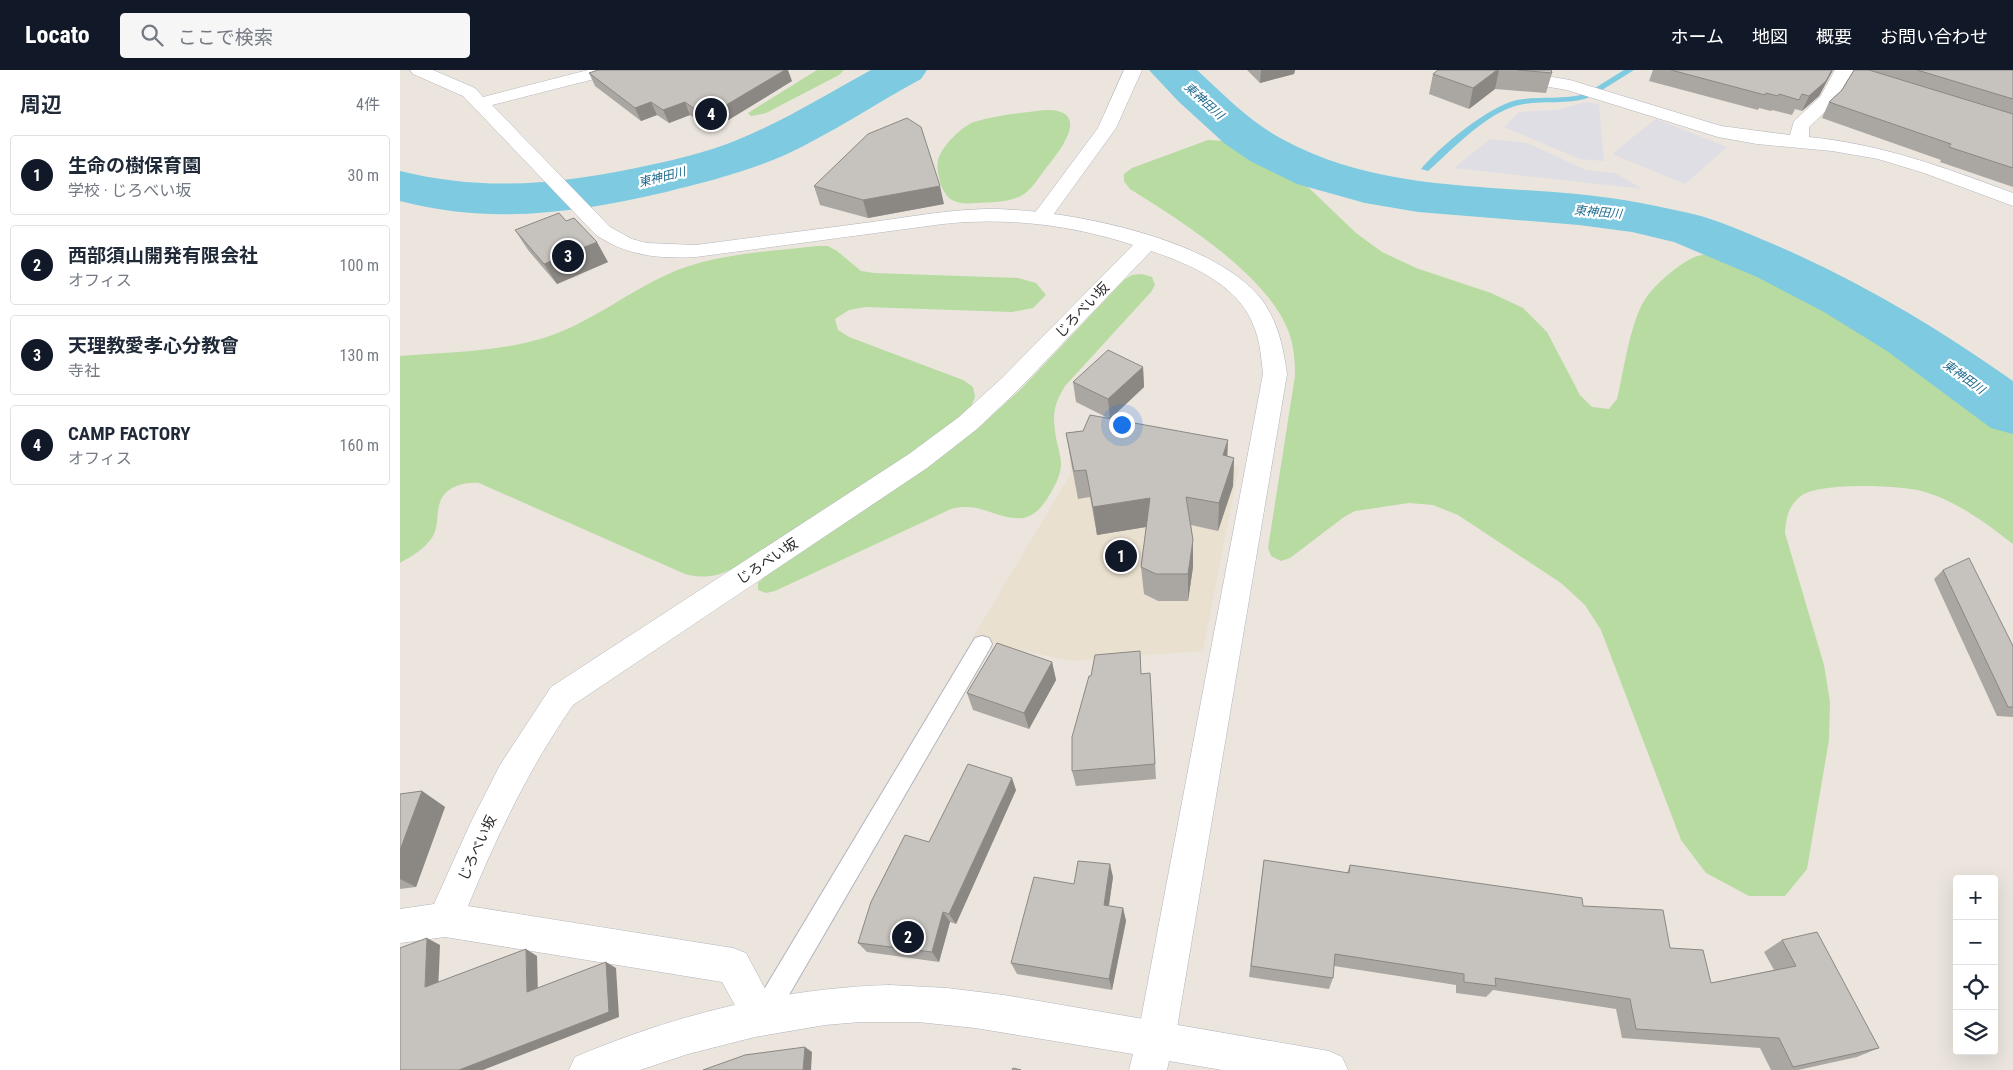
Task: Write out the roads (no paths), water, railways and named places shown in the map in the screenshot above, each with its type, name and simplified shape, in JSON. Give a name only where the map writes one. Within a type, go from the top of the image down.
[{"type":"street","points":[[419,70],[469,92],[603,231],[618,242],[640,249],[666,252],[696,251],[966,216],[1025,216],[1066,220],[1147,242],[1191,258],[1232,282],[1248,297],[1261,315],[1270,333],[1275,354],[1275,374],[1152,1055]]},
{"type":"street","points":[[480,103],[608,70]]},
{"type":"street","points":[[1041,218],[1107,128],[1133,70]]},
{"type":"street","points":[[1478,70],[1570,85],[1699,127],[1744,136],[1858,149],[1890,156],[2013,200]]},
{"type":"street","points":[[1801,142],[1798,133],[1800,125],[1827,100],[1844,71],[1900,90]]},
{"type":"street","points":[[1570,85],[1588,74]]},
{"type":"street","name":"じろべい坂","points":[[445,920],[484,828],[547,715],[562,696],[918,461],[968,423],[1010,384],[1147,242]]},
{"type":"street","points":[[400,926],[445,920],[733,966],[762,1017]]},
{"type":"street","points":[[588,1070],[647,1047],[721,1025],[762,1017],[860,1004],[928,1004],[994,1011],[1152,1055],[1329,1070]]},
{"type":"lane","points":[[762,1017],[982,644]]},
{"type":"waterway","name":"東神田川","points":[[400,186],[431,194],[461,198],[523,200],[585,193],[662,178],[724,161],[769,144],[905,70]]},
{"type":"waterway","name":"東神田川","points":[[1171,70],[1241,133],[1267,151],[1315,173],[1365,188],[1418,197],[1579,210],[1632,217],[1684,228],[1718,240],[1799,276],[1865,311],[1940,359],[2013,412]]},
{"type":"waterway","points":[[1599,88],[1630,70]]},
{"type":"waterway","points":[[1425,169],[1469,131],[1506,106],[1525,102],[1567,101],[1585,96]]},
{"type":"waterway","points":[[1396,193],[1406,185]]},
{"type":"place","name":"CAMP FACTORY","points":[[711,114]]},
{"type":"place","name":"天理教愛孝心分教會","points":[[568,256]]},
{"type":"place","name":"生命の樹保育園","points":[[1121,556]]},
{"type":"place","name":"西部須山開発有限会社","points":[[908,937]]}]
